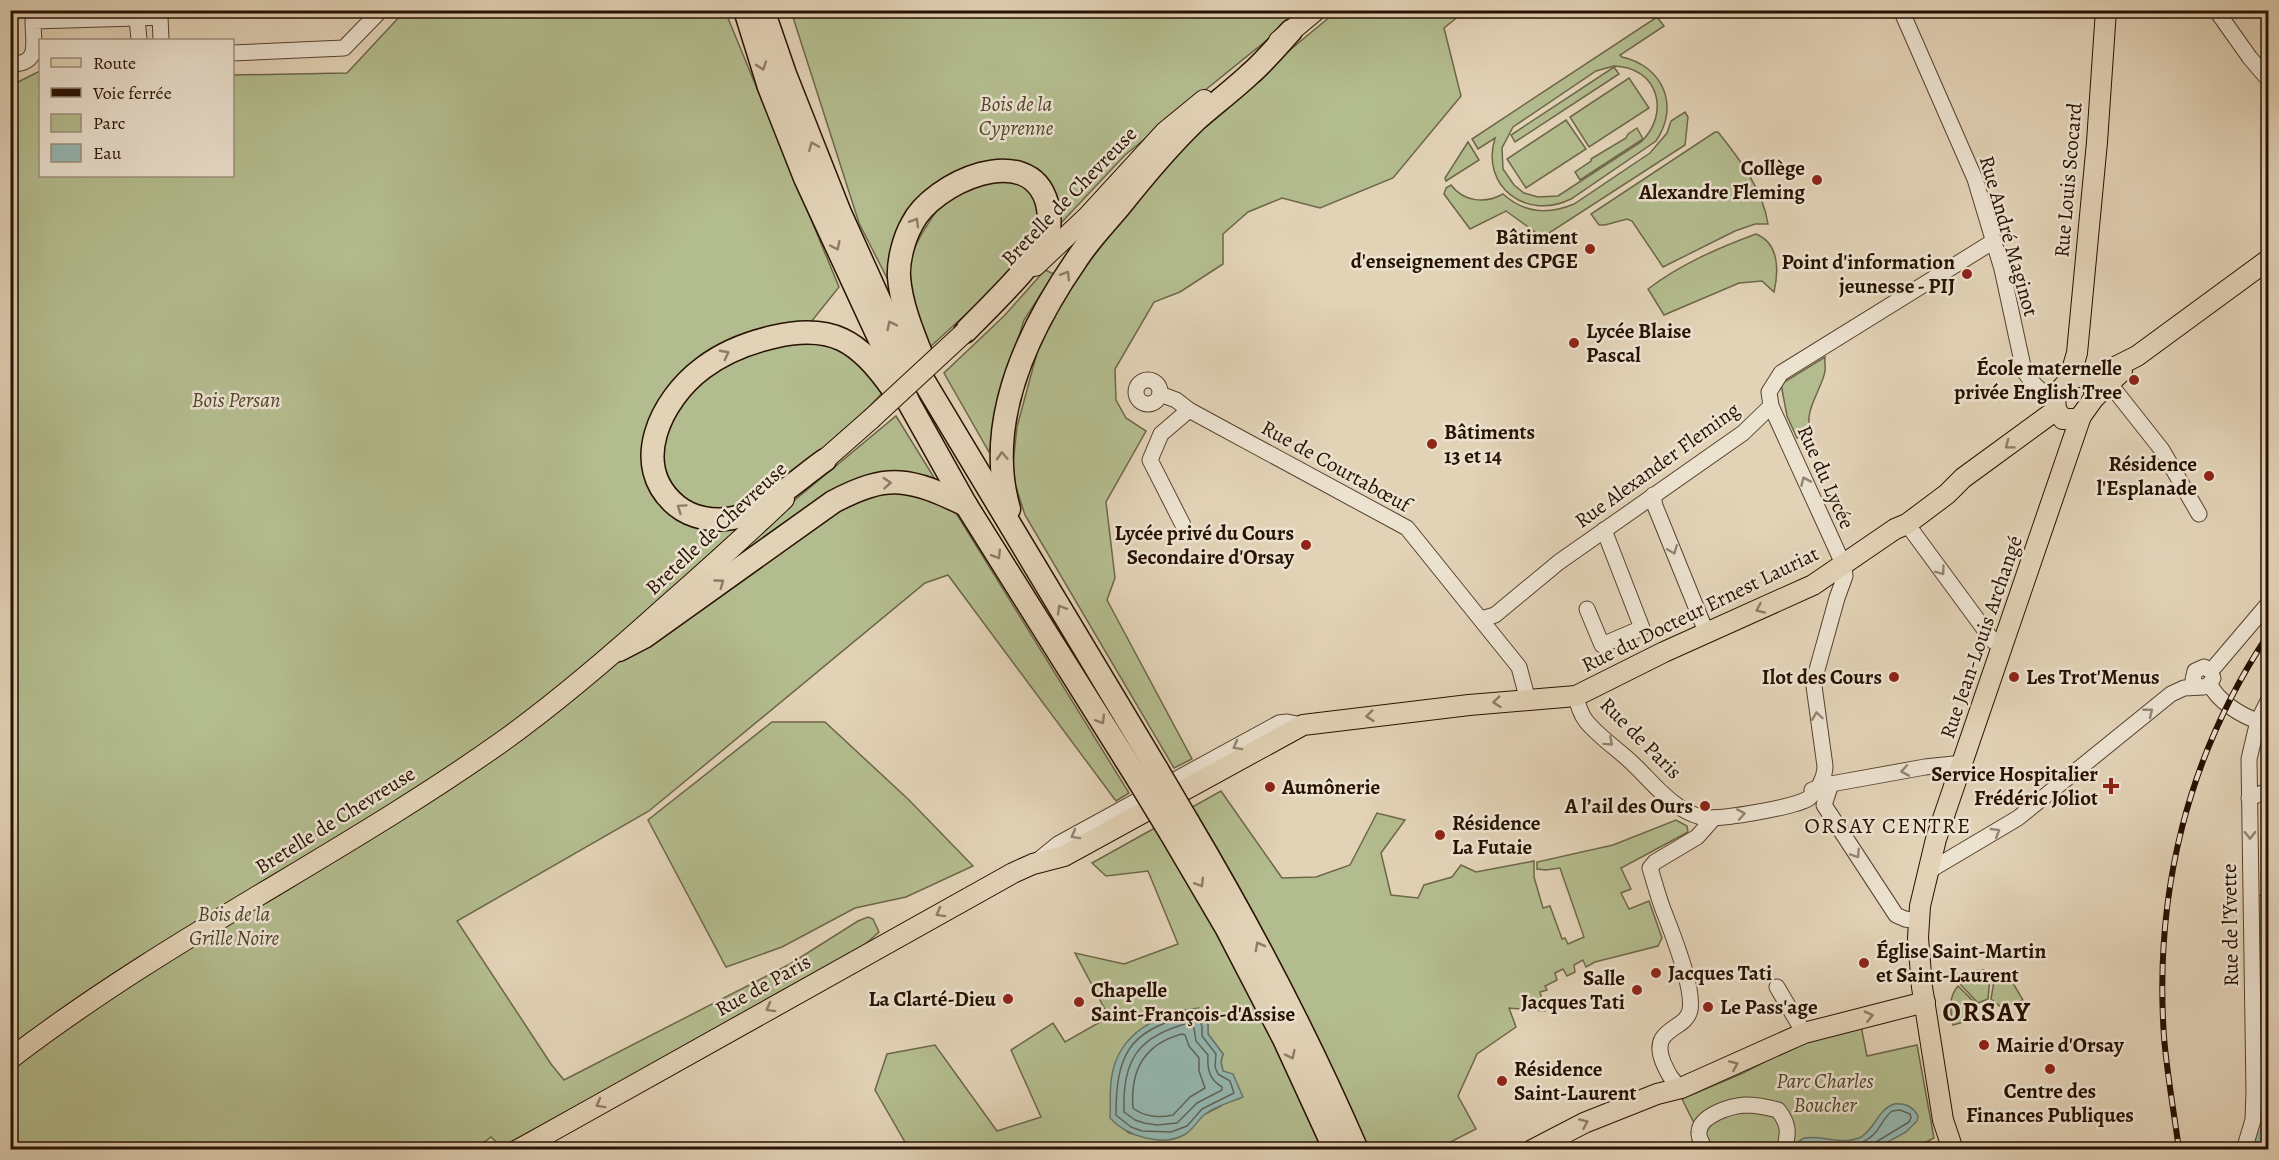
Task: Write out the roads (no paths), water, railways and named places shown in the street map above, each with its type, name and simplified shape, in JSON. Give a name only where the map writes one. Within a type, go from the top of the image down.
[{"type":"highway","points":[[744,10],[766,76],[805,178],[909,403],[966,505],[1149,776]]},
{"type":"highway","points":[[763,10],[785,74],[840,213],[892,328],[933,392],[1016,534],[1179,827],[1335,1149]]},
{"type":"highway","points":[[1016,534],[1005,496],[1001,444],[1008,405],[1017,375],[1028,344],[1048,303],[1077,257],[1140,182],[1194,122],[1252,73],[1291,31]]},
{"type":"highway","points":[[933,392],[907,315],[899,277],[903,249],[912,223],[927,204],[952,185],[975,175],[999,170],[1021,174],[1038,185],[1045,197],[1050,216],[1048,234],[1024,268],[965,332]]},
{"type":"highway","points":[[825,460],[750,512],[733,518],[713,519],[685,512],[672,502],[656,480],[652,465],[652,452],[654,435],[673,398],[686,382],[722,355],[747,343],[781,335],[819,333],[846,341],[862,351],[895,392],[909,403]]},
{"type":"highway","points":[[619,650],[644,638],[832,502],[859,488],[884,482],[913,483],[966,505]]},
{"type":"highway","points":[[1179,827],[1230,893],[1286,998],[1358,1149]]},
{"type":"main road","name":"Bretelle de Chevreuse","points":[[10,1059],[114,984],[316,862],[502,741],[584,680],[741,540],[1089,216],[1165,132],[1316,10]]},
{"type":"main road","name":"Rue Louis Scocard","points":[[2084,384],[2077,353],[2097,142],[2106,10]]},
{"type":"main road","points":[[2084,384],[2109,383],[2137,356],[2268,260]]},
{"type":"main road","points":[[1844,566],[1895,529],[1907,524],[1947,494],[1963,478],[2064,410],[2084,384],[2137,356]]},
{"type":"main road","points":[[2064,410],[2084,384]]},
{"type":"main road","name":"Rue Jean-Louis Archangé","points":[[1953,1149],[1943,1120],[1925,1002],[1918,938],[1919,921],[1927,872],[1936,839],[2058,489],[2068,450],[2064,410]]},
{"type":"main road","name":"Rue du Docteur Ernest Lauriat","points":[[1576,696],[1813,585],[1844,566]]},
{"type":"main road","name":"Rue de Paris","points":[[518,1149],[1013,873],[1033,864],[1064,856],[1303,725],[1469,705],[1576,696]]},
{"type":"main road","points":[[1532,1149],[1584,1123],[1657,1094],[1681,1088],[1804,1033],[1925,1002]]},
{"type":"street","points":[[234,53],[344,48],[381,10]]},
{"type":"street","name":"Rue André Maginot","points":[[1901,10],[1975,179],[2002,269],[2024,372],[2032,384],[2064,410]]},
{"type":"street","points":[[2216,10],[2244,51],[2268,79]]},
{"type":"street","points":[[10,64],[29,61],[34,53],[32,16],[160,17],[161,39]]},
{"type":"street","points":[[137,18],[139,39]]},
{"type":"street","name":"Rue Alexander Fleming","points":[[1481,619],[1495,615],[1559,562],[1743,433],[1771,406],[1769,392],[1781,373],[1994,241]]},
{"type":"street","points":[[2109,383],[2162,450],[2199,514]]},
{"type":"street","name":"Rue de Courtabœuf","points":[[1160,394],[1176,400],[1189,410],[1407,528],[1519,667],[1526,693]]},
{"type":"street","name":"Rue du Lycée","points":[[1771,406],[1844,566]]},
{"type":"street","points":[[1183,525],[1150,460],[1161,434],[1189,410]]},
{"type":"street","points":[[1653,495],[1655,506],[1707,633]]},
{"type":"street","points":[[1907,524],[1993,641],[2003,646]]},
{"type":"street","points":[[1587,609],[1602,645],[1642,628],[1604,530]]},
{"type":"street","points":[[1844,566],[1845,576],[1814,686],[1820,786],[1824,805],[1896,915],[1919,921]]},
{"type":"street","points":[[1813,585],[1837,598]]},
{"type":"street","points":[[1927,872],[2018,818],[2171,694],[2206,680],[2268,604]]},
{"type":"street","points":[[2206,680],[2219,698],[2258,721]]},
{"type":"street","name":"Rue de Paris","points":[[1576,696],[1579,711],[1587,723],[1639,769],[1667,798],[1701,817],[1714,818],[1777,808],[1820,786]]},
{"type":"street","name":"Rue de l'Yvette","points":[[2244,1149],[2253,1120],[2254,1092],[2249,759],[2258,721],[2268,701]]},
{"type":"street","points":[[1775,803],[1820,786],[1925,767],[1963,763]]},
{"type":"street","points":[[1820,786],[1824,805]]},
{"type":"street","points":[[2249,798],[2268,791]]},
{"type":"street","points":[[1681,1088],[1671,1080],[1661,1056],[1660,1044],[1665,1034],[1687,1017],[1690,1010],[1688,989],[1677,942],[1665,915],[1650,868],[1655,862],[1696,837],[1714,818]]},
{"type":"street","points":[[1777,987],[1804,1033]]},
{"type":"street","points":[[1705,1149],[1699,1136],[1702,1123],[1708,1117],[1743,1105],[1761,1105],[1778,1110],[1788,1125],[1789,1133],[1784,1149]]},
{"type":"water","points":[[1199,1008],[1208,1025],[1208,1034],[1223,1054],[1221,1062],[1223,1071],[1233,1074],[1243,1097],[1208,1112],[1187,1133],[1175,1138],[1155,1140],[1125,1130],[1110,1118],[1112,1075],[1123,1047],[1132,1036],[1156,1020],[1184,1010]]},
{"type":"water","points":[[1894,1104],[1911,1108],[1918,1116],[1917,1121],[1906,1132],[1875,1149],[1795,1149],[1799,1141],[1804,1138],[1847,1141],[1861,1137],[1884,1110]]},
{"type":"waterway","points":[[2260,1150],[2268,1136]]},
{"type":"railway","points":[[2179,1150],[2165,1051],[2162,983],[2171,878],[2182,827],[2197,777],[2240,681],[2268,635]]},
{"type":"place","name":"Collège Alexandre Fleming","points":[[1817,180]]},
{"type":"place","name":"Bâtiment d'enseignement des CPGE","points":[[1590,249]]},
{"type":"place","name":"Point d'information jeunesse - PIJ","points":[[1967,274]]},
{"type":"place","name":"Lycée Blaise Pascal","points":[[1574,343]]},
{"type":"place","name":"École maternelle privée English Tree","points":[[2134,380]]},
{"type":"place","name":"Bâtiments 13 et 14","points":[[1432,444]]},
{"type":"place","name":"Résidence l'Esplanade","points":[[2209,476]]},
{"type":"place","name":"Lycée privé du Cours Secondaire d'Orsay","points":[[1306,545]]},
{"type":"place","name":"Ilot des Cours","points":[[1894,677]]},
{"type":"place","name":"Les Trot'Menus","points":[[2014,677]]},
{"type":"place","name":"Service Hospitalier Frédéric Joliot","points":[[2111,786]]},
{"type":"place","name":"Aumônerie","points":[[1270,787]]},
{"type":"place","name":"A l’ail des Ours","points":[[1705,806]]},
{"type":"place","name":"Résidence La Futaie","points":[[1440,835]]},
{"type":"place","name":"Église Saint-Martin et Saint-Laurent","points":[[1864,963]]},
{"type":"place","name":"Jacques Tati","points":[[1656,973]]},
{"type":"place","name":"Salle Jacques Tati","points":[[1637,990]]},
{"type":"place","name":"La Clarté-Dieu","points":[[1008,999]]},
{"type":"place","name":"Chapelle Saint-François-d'Assise","points":[[1079,1002]]},
{"type":"place","name":"Le Pass'age","points":[[1708,1007]]},
{"type":"place","name":"Mairie d'Orsay","points":[[1984,1045]]},
{"type":"place","name":"Centre des Finances Publiques","points":[[2050,1069]]},
{"type":"place","name":"Résidence Saint-Laurent","points":[[1502,1081]]},
{"type":"district","name":"ORSAY CENTRE","points":[[1888,826]]},
{"type":"district","name":"ORSAY","points":[[1987,1012]]},
{"type":"park label","name":"Bois de la Cyprenne","points":[[1016,116]]},
{"type":"park label","name":"Bois Persan","points":[[236,400]]},
{"type":"park label","name":"Bois de la Grille Noire","points":[[234,926]]},
{"type":"park label","name":"Parc Charles Boucher","points":[[1825,1093]]}]
